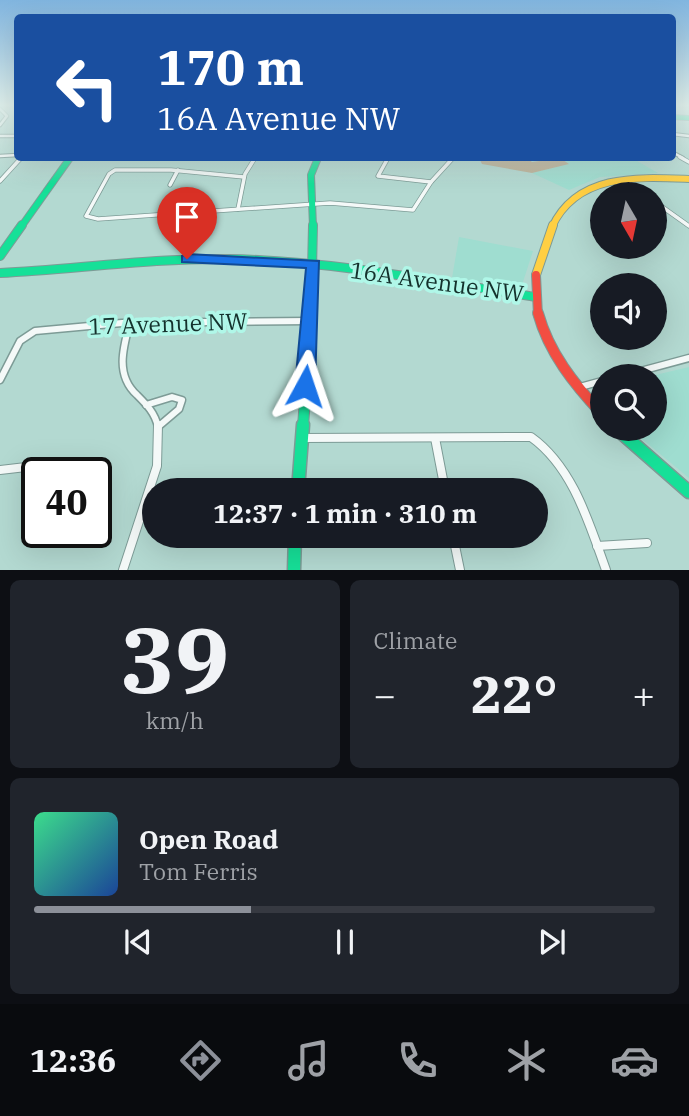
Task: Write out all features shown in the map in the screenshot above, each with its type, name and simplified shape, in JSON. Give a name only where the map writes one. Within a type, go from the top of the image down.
[{"type":"street","points":[[0,181],[15,161]]},
{"type":"street","points":[[0,256],[68,161]]},
{"type":"street","points":[[238,209],[244,177],[253,161]]},
{"type":"street","points":[[298,478],[314,264],[311,175],[317,161]]},
{"type":"street","points":[[386,161],[378,176],[431,182]]},
{"type":"street","points":[[244,177],[178,170],[113,170],[87,215],[88,218],[313,204],[413,210],[431,182],[450,161]]},
{"type":"street","points":[[170,185],[178,170]]},
{"type":"street","points":[[590,399],[547,338],[536,297],[539,264],[562,206],[587,189],[624,180],[689,179]]},
{"type":"street","points":[[667,210],[689,226]]},
{"type":"street","name":"16A Avenue NW","points":[[1,273],[202,258],[314,264],[536,297]]},
{"type":"street","name":"17 Avenue NW","points":[[0,380],[27,334],[130,322],[310,321]]},
{"type":"street","points":[[123,570],[158,458],[159,426],[146,405],[129,391],[121,375],[121,360],[130,322]]},
{"type":"street","points":[[666,364],[689,358]]},
{"type":"street","points":[[580,387],[590,384]]},
{"type":"street","points":[[146,405],[172,397],[182,400],[179,410],[159,426]]},
{"type":"street","points":[[300,438],[526,436],[540,442],[569,484],[606,570]]},
{"type":"street","points":[[435,438],[443,478]]},
{"type":"street","points":[[631,441],[689,492]]},
{"type":"street","points":[[0,470],[21,468]]},
{"type":"street","points":[[597,546],[647,543]]},
{"type":"street","points":[[294,570],[295,548]]},
{"type":"street","points":[[455,548],[460,570]]},
{"type":"shaded area","points":[[480,161],[564,161],[569,164],[532,173],[482,164]]},
{"type":"shaded area","points":[[564,161],[637,161],[658,173],[600,177],[569,190],[532,173],[568,164]]},
{"type":"shaded area","points":[[459,237],[533,251],[521,288],[452,278]]},
{"type":"shaded area","points":[[689,367],[689,478],[644,441],[667,441],[667,372]]},
{"type":"traffic: fast","points":[[0,256],[68,161]]},
{"type":"traffic: fast","points":[[299,478],[314,270],[311,175],[317,161]]},
{"type":"traffic: fast","points":[[0,273],[171,260],[229,259],[383,273],[536,297]]},
{"type":"traffic: fast","points":[[631,441],[689,492]]},
{"type":"traffic: fast","points":[[294,570],[295,548]]},
{"type":"traffic: slow","points":[[536,275],[545,243],[556,219],[570,201],[587,189],[606,182],[630,179],[689,179]]},
{"type":"traffic: jam","points":[[536,275],[535,295],[544,333],[564,368],[590,401]]},
{"type":"route","points":[[187,259],[250,259],[314,264],[305,386]]}]
